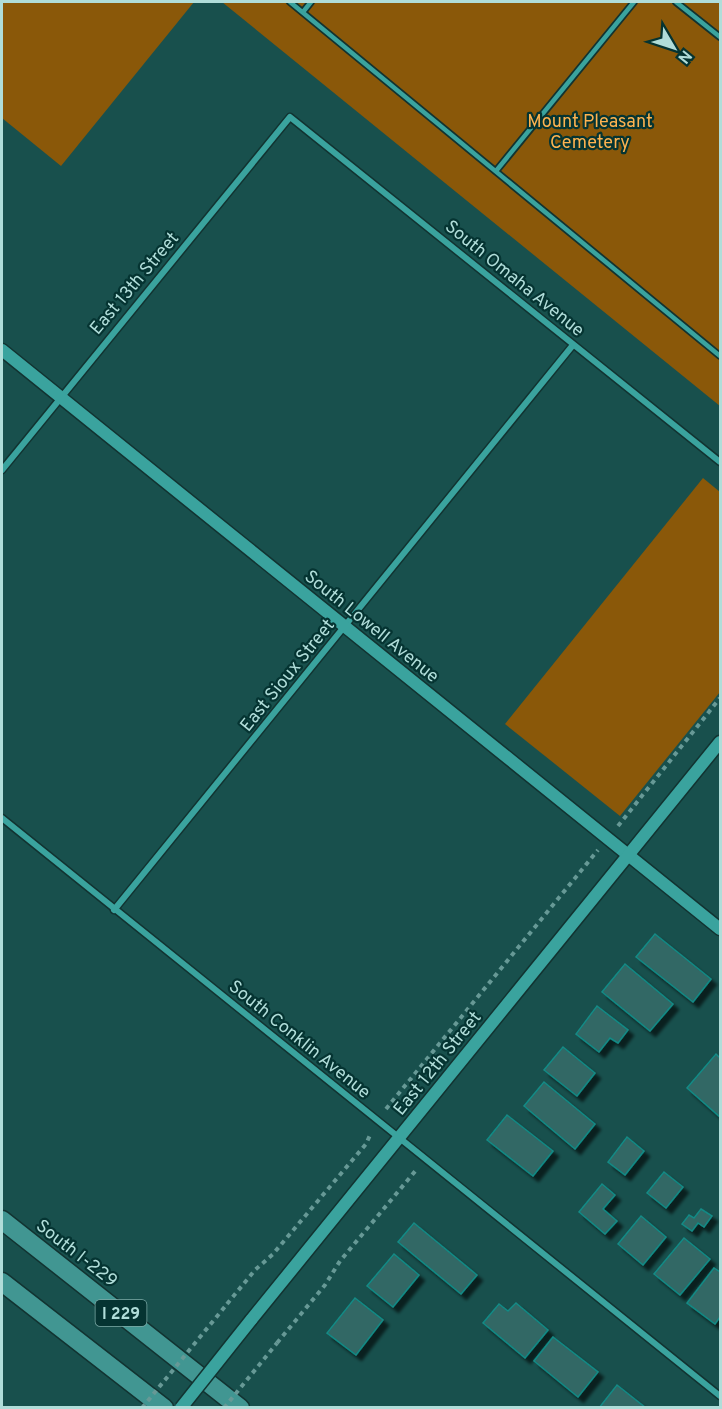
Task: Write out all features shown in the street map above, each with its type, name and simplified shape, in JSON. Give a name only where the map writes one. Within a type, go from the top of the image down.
[{"type":"highway","name":"South I-229","points":[[2,1220],[240,1407]]},
{"type":"highway","name":"I 229","points":[[2,1282],[164,1407]]},
{"type":"highway","points":[[132,1321],[255,1407]]},
{"type":"highway","points":[[126,1378],[159,1407]]},
{"type":"street","name":"South Omaha Avenue","points":[[290,117],[720,462]]},
{"type":"street","name":"East 13th Street","points":[[2,470],[290,117]]},
{"type":"street","name":"East Sioux Street","points":[[114,910],[573,345]]},
{"type":"street","name":"South Lowell Avenue","points":[[2,350],[720,929]]},
{"type":"street","name":"East 12th Street","points":[[181,1407],[720,742]]},
{"type":"street","name":"South Conklin Avenue","points":[[2,819],[720,1396]]},
{"type":"lane","points":[[290,2],[720,356]]},
{"type":"lane","points":[[303,12],[311,2]]},
{"type":"lane","points":[[496,171],[634,2]]},
{"type":"lane","points":[[676,2],[720,37]]},
{"type":"path","points":[[142,1407],[255,1270],[273,1254],[366,1144],[377,1120],[720,698]]},
{"type":"path","points":[[224,1407],[425,1159]]},
{"type":"green space","points":[[2,2],[194,2],[61,166],[2,118]]},
{"type":"green space","name":"Mount Pleasant Cemetery","points":[[222,2],[720,2],[720,406]]},
{"type":"green space","points":[[703,478],[720,492],[720,692],[620,816],[505,724]]},
{"type":"building","points":[[655,934],[711,979],[693,1002],[636,957]]},
{"type":"building","points":[[625,964],[673,1004],[650,1031],[602,992]]},
{"type":"building","points":[[597,1006],[628,1030],[618,1043],[610,1038],[599,1052],[576,1034]]},
{"type":"building","points":[[563,1047],[595,1073],[577,1096],[544,1070]]},
{"type":"building","points":[[716,1054],[720,1058],[720,1117],[687,1088]]},
{"type":"building","points":[[544,1082],[595,1124],[575,1149],[524,1106]]},
{"type":"building","points":[[507,1115],[553,1151],[533,1176],[487,1140]]},
{"type":"building","points":[[627,1137],[644,1151],[625,1175],[608,1162]]},
{"type":"building","points":[[664,1172],[683,1187],[666,1208],[647,1193]]},
{"type":"building","points":[[602,1184],[615,1195],[603,1209],[617,1221],[605,1234],[579,1212]]},
{"type":"building","points":[[701,1209],[712,1216],[704,1227],[698,1223],[692,1231],[682,1224],[689,1215],[694,1218]]},
{"type":"building","points":[[641,1216],[666,1237],[643,1265],[618,1244]]},
{"type":"building","points":[[414,1223],[477,1275],[461,1294],[398,1242]]},
{"type":"building","points":[[684,1238],[710,1259],[680,1295],[654,1274]]},
{"type":"building","points":[[394,1254],[419,1275],[393,1307],[367,1286]]},
{"type":"building","points":[[714,1268],[720,1272],[720,1317],[715,1324],[687,1303]]},
{"type":"building","points":[[355,1298],[383,1320],[356,1355],[327,1333]]},
{"type":"building","points":[[516,1303],[548,1330],[525,1358],[483,1323],[499,1304],[508,1311]]},
{"type":"building","points":[[553,1337],[598,1372],[578,1397],[534,1361]]},
{"type":"building","points":[[617,1385],[646,1408],[599,1408]]}]
